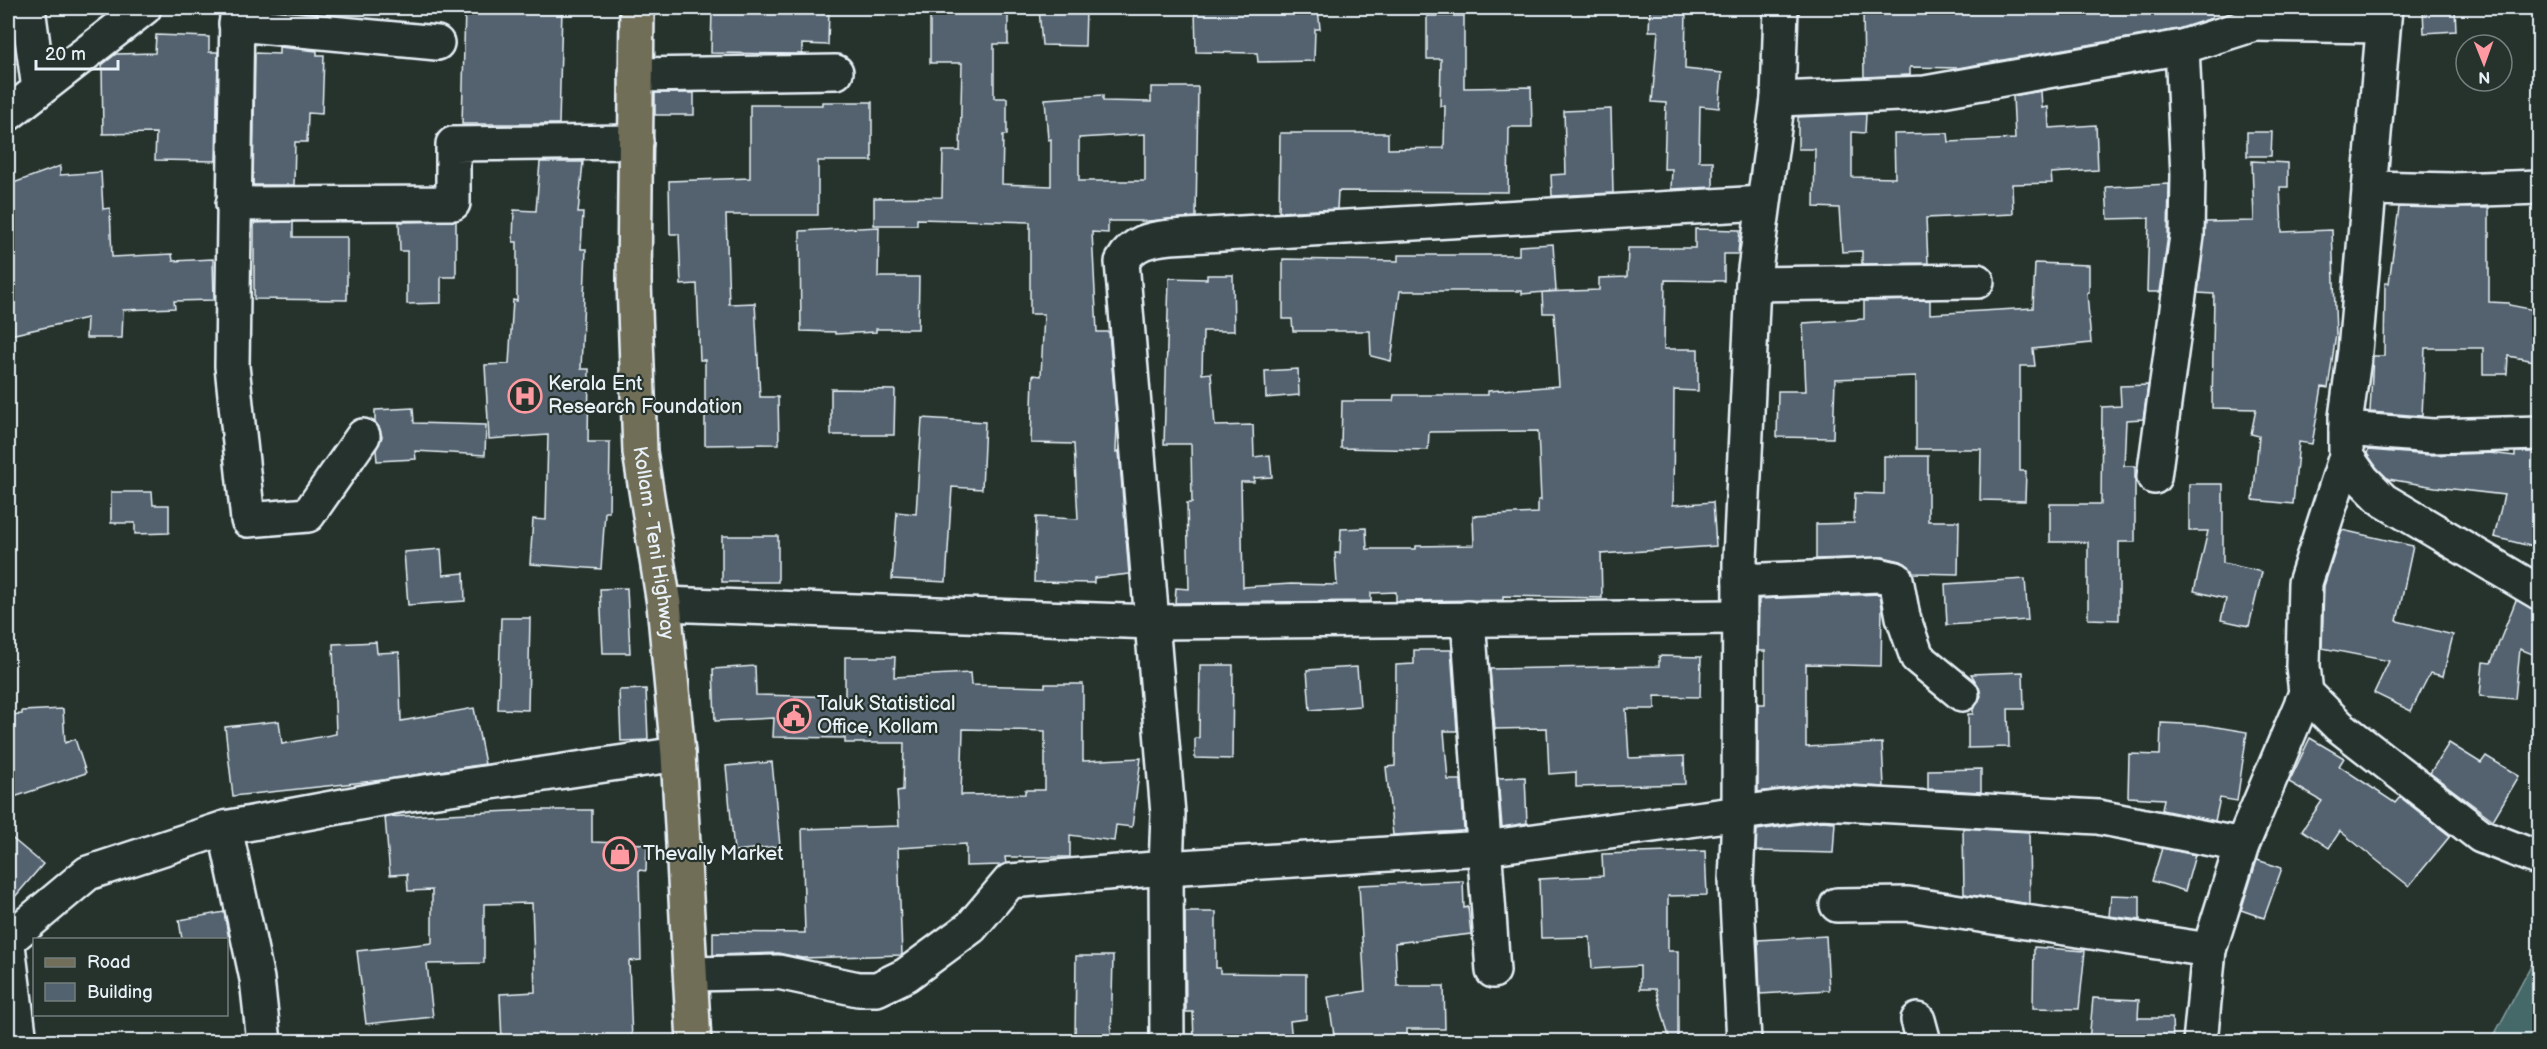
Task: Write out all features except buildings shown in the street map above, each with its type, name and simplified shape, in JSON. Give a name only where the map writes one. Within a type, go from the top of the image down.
[{"type":"main road","name":"Kollam - Teni Highway","points":[[637,8],[634,281],[640,452],[664,604],[678,754],[694,1041]]},
{"type":"street","points":[[28,8],[39,89]]},
{"type":"street","points":[[8,114],[144,8]]},
{"type":"street","points":[[1744,1041],[1736,881],[1740,581],[1754,284],[1778,99],[1781,8]]},
{"type":"street","points":[[363,436],[308,514],[248,520],[232,366],[237,16],[437,43]]},
{"type":"street","points":[[1778,99],[1925,93],[2182,47],[2254,16],[2384,17],[2346,443],[2306,583],[2303,666],[2306,693],[2242,845],[2209,950],[2200,1041]]},
{"type":"street","points":[[2154,477],[2187,236],[2188,175],[2182,47]]},
{"type":"street","points":[[636,75],[836,72]]},
{"type":"street","points":[[233,204],[453,203],[453,144],[636,142]]},
{"type":"street","points":[[2369,189],[2452,190],[2540,187]]},
{"type":"street","points":[[1167,1041],[1168,814],[1122,262],[1129,250],[1152,239],[1171,237],[1763,203]]},
{"type":"street","points":[[1754,284],[1977,281]]},
{"type":"street","points":[[2346,443],[2432,436],[2540,433]]},
{"type":"street","points":[[2346,443],[2362,480],[2382,500],[2540,593]]},
{"type":"street","points":[[1740,581],[1879,575],[1896,579],[1903,617],[1917,657],[1962,694]]},
{"type":"street","points":[[664,604],[1152,622],[1740,617]]},
{"type":"street","points":[[1468,618],[1493,971]]},
{"type":"street","points":[[2306,693],[2339,726],[2481,836],[2540,859]]},
{"type":"street","points":[[8,940],[88,873],[225,828],[397,796],[678,754]]},
{"type":"street","points":[[692,974],[778,972],[858,989],[877,989],[906,975],[971,927],[1010,881],[1166,868],[1484,848],[1821,802],[2098,817],[2242,845]]},
{"type":"street","points":[[225,828],[257,979],[264,1041]]},
{"type":"street","points":[[1837,905],[1908,904],[2209,950]]},
{"type":"street","points":[[8,945],[20,1041]]},
{"type":"water","points":[[2539,951],[2539,1041],[2491,1041]]},
{"type":"place","name":"Kerala Ent Research Foundation","points":[[525,396]]},
{"type":"place","name":"Taluk Statistical Office, Kollam","points":[[794,716]]},
{"type":"place","name":"Thevally Market","points":[[620,854]]}]
